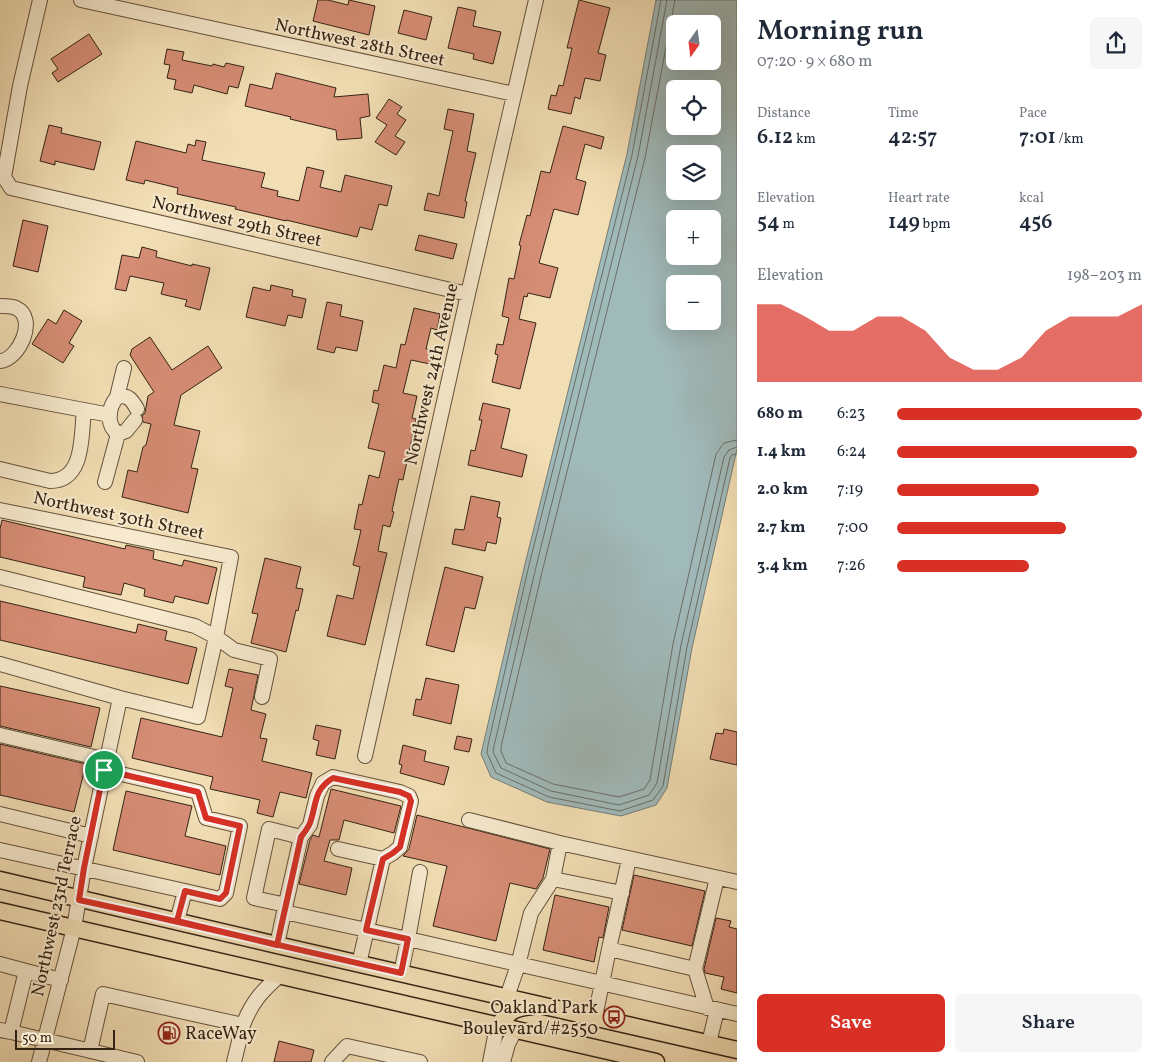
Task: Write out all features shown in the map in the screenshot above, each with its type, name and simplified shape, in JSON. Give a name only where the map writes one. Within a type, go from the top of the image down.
[{"type":"main road","points":[[0,880],[79,900],[737,1050]]},
{"type":"main road","points":[[0,911],[656,1062]]},
{"type":"main road","points":[[468,1019],[490,1014],[499,1009],[507,997]]},
{"type":"main road","points":[[497,1026],[517,1007],[543,1006]]},
{"type":"street","name":"Northwest 29th Street","points":[[40,0],[20,86],[4,177],[11,188],[468,294]]},
{"type":"street","name":"Northwest 28th Street","points":[[82,0],[514,94]]},
{"type":"street","name":"Northwest 24th Avenue","points":[[365,756],[536,0]]},
{"type":"street","points":[[0,306],[15,307],[23,312],[26,319],[26,333],[17,349],[4,361],[0,361]]},
{"type":"street","points":[[118,434],[111,425],[110,415],[111,406],[117,397],[124,368]]},
{"type":"street","points":[[0,394],[110,415]]},
{"type":"street","points":[[117,397],[122,395],[132,400],[136,415],[126,431],[118,434]]},
{"type":"street","points":[[0,469],[57,481],[68,476],[79,459],[84,410]]},
{"type":"street","points":[[106,482],[118,434]]},
{"type":"street","name":"Northwest 30th Street","points":[[0,510],[231,558],[216,637]]},
{"type":"street","points":[[0,577],[195,626],[216,637],[234,650],[270,659],[262,697]]},
{"type":"street","points":[[0,664],[120,698],[198,717],[216,637]]},
{"type":"street","name":"Northwest 23rd Terrace","points":[[39,1062],[74,928],[84,868],[120,698]]},
{"type":"street","points":[[0,735],[198,792],[206,818],[240,826],[226,893],[224,898],[220,899],[0,850]]},
{"type":"street","points":[[277,945],[301,837],[310,825],[317,796],[323,784],[333,778],[400,792],[409,796],[411,801],[400,847],[393,853],[383,859],[338,848]]},
{"type":"street","points":[[0,814],[91,836]]},
{"type":"street","points":[[469,820],[629,859],[737,882]]},
{"type":"street","points":[[301,837],[268,829],[254,898],[366,930],[737,1014]]},
{"type":"street","points":[[507,997],[518,965],[531,913],[553,879],[560,843]]},
{"type":"street","points":[[359,964],[383,859]]},
{"type":"street","points":[[595,1017],[629,859]]},
{"type":"street","points":[[401,973],[420,872]]},
{"type":"street","points":[[709,1043],[712,1009],[695,969],[717,878]]},
{"type":"street","points":[[553,879],[622,893]]},
{"type":"street","points":[[177,921],[185,891]]},
{"type":"street","points":[[609,949],[695,969]]},
{"type":"street","points":[[0,964],[61,980]]},
{"type":"street","points":[[26,971],[5,1031],[137,1062]]},
{"type":"street","points":[[234,1062],[243,1025],[250,1007],[263,990],[279,976]]},
{"type":"street","points":[[90,1051],[103,994],[243,1025]]},
{"type":"street","points":[[490,1062],[497,1026]]},
{"type":"street","points":[[503,1062],[508,1044],[515,1030]]},
{"type":"street","points":[[332,1062],[347,1046],[420,1062]]},
{"type":"water","points":[[656,0],[737,0],[737,449],[692,648],[667,788],[656,805],[621,816],[547,802],[491,777],[481,754],[525,564],[627,154]]},
{"type":"building","points":[[318,0],[328,0],[348,5],[349,0],[375,6],[369,35],[313,21]]},
{"type":"building","points":[[579,0],[610,8],[598,53],[606,55],[600,81],[585,78],[580,99],[575,97],[571,114],[548,109],[551,95],[556,96],[559,85],[563,86],[572,48],[567,48]]},
{"type":"building","points":[[458,7],[476,11],[473,26],[501,32],[493,64],[473,59],[474,54],[448,48]]},
{"type":"building","points":[[404,10],[432,17],[426,40],[398,33]]},
{"type":"building","points":[[89,34],[102,54],[58,82],[52,73],[58,69],[51,59]]},
{"type":"building","points":[[167,49],[184,52],[182,60],[212,66],[213,64],[224,67],[226,63],[244,67],[238,88],[229,86],[227,94],[194,85],[192,93],[174,89],[176,80],[167,78],[170,65],[164,64]]},
{"type":"building","points":[[276,73],[336,88],[334,97],[368,94],[370,116],[360,118],[362,138],[337,140],[336,130],[245,106],[250,84],[272,89]]},
{"type":"building","points":[[389,99],[402,107],[397,114],[406,120],[395,136],[405,142],[396,155],[375,142],[387,125],[376,118]]},
{"type":"building","points":[[448,109],[474,114],[467,151],[476,153],[465,201],[467,202],[464,218],[424,210],[428,193],[439,196],[453,131],[444,129]]},
{"type":"building","points":[[49,125],[62,128],[61,133],[101,142],[94,170],[55,161],[55,165],[40,161]]},
{"type":"building","points":[[563,126],[604,137],[601,149],[585,144],[576,179],[586,182],[578,215],[554,209],[539,263],[558,268],[550,298],[528,293],[527,297],[524,296],[519,319],[536,323],[520,389],[492,382],[498,355],[495,354],[497,344],[503,345],[509,318],[502,316],[509,278],[514,279],[521,246],[519,245],[527,215],[530,216],[541,171],[550,173]]},
{"type":"building","points":[[196,140],[206,142],[202,160],[265,173],[261,187],[278,191],[277,196],[299,201],[307,167],[324,171],[320,187],[341,192],[345,175],[392,186],[387,206],[379,204],[372,230],[360,227],[357,237],[177,194],[178,188],[145,180],[144,184],[126,180],[136,141],[186,153],[188,144],[195,146]]},
{"type":"building","points":[[23,220],[48,226],[38,272],[13,266]]},
{"type":"building","points":[[419,235],[457,244],[453,259],[415,250]]},
{"type":"building","points":[[142,247],[157,251],[156,257],[192,266],[192,264],[210,268],[200,310],[185,306],[187,300],[161,294],[164,283],[130,276],[126,291],[115,289],[122,255],[139,258]]},
{"type":"building","points":[[271,285],[293,290],[292,296],[306,299],[302,318],[288,315],[285,326],[246,317],[253,287],[270,291]]},
{"type":"building","points":[[327,302],[342,305],[340,316],[363,321],[357,351],[336,347],[334,353],[317,349]]},
{"type":"building","points":[[414,308],[440,314],[437,330],[431,328],[426,349],[433,350],[430,364],[411,360],[403,393],[417,396],[412,418],[416,419],[403,480],[399,479],[390,527],[383,525],[378,551],[387,553],[365,645],[327,636],[337,595],[353,599],[360,567],[353,565],[361,530],[354,529],[359,504],[362,505],[369,475],[379,478],[385,452],[368,448],[379,404],[372,402],[374,390],[378,391],[384,365],[396,368],[401,344],[405,345]]},
{"type":"building","points":[[64,310],[82,321],[69,343],[74,346],[63,363],[32,344],[48,319],[56,324]]},
{"type":"building","points":[[150,337],[172,370],[208,346],[222,368],[181,395],[174,425],[200,431],[191,468],[198,469],[188,513],[122,497],[128,470],[137,472],[143,447],[146,445],[151,424],[143,422],[142,416],[145,413],[148,396],[154,392],[130,355],[132,349]]},
{"type":"building","points":[[483,403],[510,409],[501,448],[527,455],[522,477],[468,465],[471,450],[475,451],[482,420],[479,420]]},
{"type":"building","points":[[471,496],[500,502],[497,517],[501,518],[496,544],[487,542],[485,551],[452,544],[455,529],[464,530]]},
{"type":"building","points":[[2,520],[125,549],[126,545],[154,551],[153,559],[182,566],[184,560],[217,568],[208,604],[175,596],[173,603],[144,596],[145,589],[124,583],[121,595],[83,587],[85,577],[0,557],[0,529]]},
{"type":"building","points":[[265,558],[301,567],[296,588],[303,589],[286,652],[251,643],[258,614],[252,613]]},
{"type":"building","points":[[445,567],[483,577],[475,609],[465,607],[454,652],[426,645]]},
{"type":"building","points":[[0,601],[136,633],[138,624],[167,631],[165,640],[197,648],[188,684],[0,640]]},
{"type":"building","points":[[229,669],[258,675],[251,710],[266,714],[260,738],[267,739],[262,761],[312,773],[306,798],[280,792],[273,817],[257,813],[260,800],[210,789],[213,777],[132,758],[141,718],[222,737],[233,688],[225,686]]},
{"type":"building","points":[[426,678],[459,685],[451,724],[413,715],[416,699],[421,700]]},
{"type":"building","points":[[0,686],[100,708],[91,747],[0,726]]},
{"type":"building","points":[[316,725],[341,730],[335,759],[316,755],[319,741],[313,739]]},
{"type":"building","points":[[724,729],[737,732],[737,765],[710,759],[716,733],[723,734]]},
{"type":"building","points":[[457,736],[472,739],[469,752],[454,749]]},
{"type":"building","points":[[0,744],[86,764],[74,812],[0,795]]},
{"type":"building","points":[[403,745],[426,751],[424,761],[449,767],[444,785],[400,773],[402,765],[399,764]]},
{"type":"building","points":[[331,789],[401,806],[394,833],[344,820],[339,840],[330,840],[324,861],[352,868],[346,895],[299,884],[310,840],[313,835],[319,837]]},
{"type":"building","points":[[126,791],[192,806],[185,836],[226,846],[220,875],[113,850]]},
{"type":"building","points":[[417,815],[550,849],[543,878],[536,889],[510,883],[496,941],[433,926],[447,866],[403,856],[409,849]]},
{"type":"building","points":[[634,875],[705,891],[692,946],[622,930]]},
{"type":"building","points":[[555,895],[609,907],[603,938],[599,937],[594,962],[543,950]]},
{"type":"building","points":[[716,918],[731,921],[729,927],[737,929],[737,993],[721,989],[724,977],[705,973],[704,969]]},
{"type":"building","points":[[279,1041],[314,1050],[311,1062],[274,1062]]},
{"type":"place","name":"Oakland Park Boulevard/#2550","points":[[614,1017]]},
{"type":"place","name":"RaceWay","points":[[169,1033]]},
{"type":"route","points":[[104,770],[79,900],[177,921],[277,945],[401,973],[408,939],[366,930],[383,859],[400,847],[411,801],[409,796],[400,792],[333,778],[323,784],[317,796],[310,825],[301,837],[277,945],[227,933],[177,921],[185,891],[220,899],[224,898],[240,826],[206,818],[198,792],[104,770]]}]
